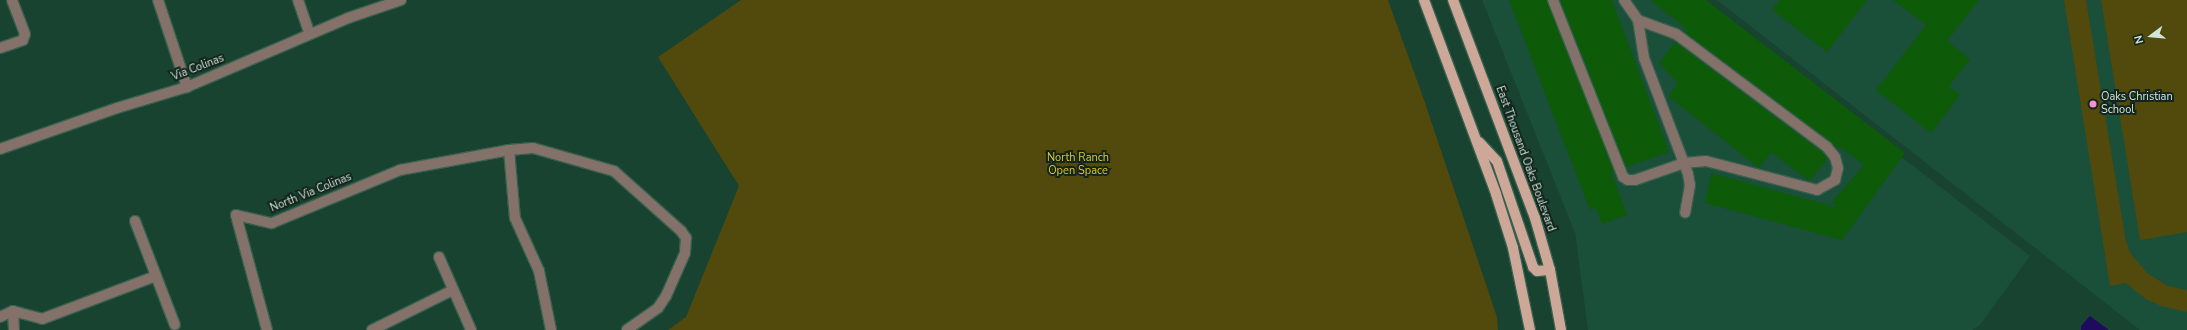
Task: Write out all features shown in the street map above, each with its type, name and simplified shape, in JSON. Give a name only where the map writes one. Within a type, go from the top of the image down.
[{"type":"main road","points":[[1424,0],[1476,139],[1513,248],[1530,330]]},
{"type":"main road","name":"East Thousand Oaks Boulevard","points":[[1453,0],[1513,155],[1550,270],[1561,330]]},
{"type":"main road","points":[[1476,139],[1497,161],[1533,267],[1537,271],[1550,270]]},
{"type":"street","points":[[0,48],[23,40],[25,34],[12,0]]},
{"type":"street","points":[[158,0],[187,87]]},
{"type":"street","points":[[298,0],[310,34]]},
{"type":"street","name":"Via Colinas","points":[[0,149],[117,108],[187,87],[348,18],[401,0]]},
{"type":"street","points":[[1553,0],[1622,177],[1628,180],[1635,180],[1684,163],[1719,163],[1817,190],[1835,180],[1838,168],[1835,157],[1827,147],[1676,34],[1638,20]]},
{"type":"street","points":[[1624,0],[1638,20],[1644,58],[1684,163],[1690,185],[1685,213]]},
{"type":"street","name":"North Via Colinas","points":[[267,330],[236,215],[272,223],[400,170],[509,150],[534,148],[614,172],[681,231],[686,238],[685,252],[666,296],[658,308],[627,330]]},
{"type":"street","points":[[509,150],[515,218],[539,271],[551,330]]},
{"type":"street","points":[[135,221],[175,325]]},
{"type":"street","points":[[439,257],[471,330]]},
{"type":"street","points":[[0,317],[13,311],[42,319],[156,276]]},
{"type":"street","points":[[372,330],[453,290]]},
{"type":"street","points":[[13,311],[14,330]]},
{"type":"shaded area","points":[[1482,0],[1698,0],[2030,256],[1980,325],[1972,330],[1588,330],[1575,233]]},
{"type":"shaded area","name":"Oaks Christian School","points":[[1717,0],[2187,0],[2187,330],[2140,330]]},
{"type":"shaded area","points":[[2090,316],[2109,330],[2081,330],[2081,326]]},
{"type":"green space","name":"North Ranch Open Space","points":[[741,0],[1388,0],[1424,100],[1497,317],[1498,330],[668,330],[686,317],[739,186],[658,57]]},
{"type":"green space","points":[[2064,0],[2086,0],[2126,242],[2131,254],[2147,273],[2168,286],[2187,290],[2187,312],[2161,306],[2146,299],[2126,283],[2110,286]]},
{"type":"green space","points":[[2101,0],[2187,0],[2187,232],[2140,240]]},
{"type":"building","points":[[1509,0],[1547,0],[1614,171],[1611,172],[1627,215],[1602,224],[1596,208],[1590,210]]},
{"type":"building","points":[[1560,0],[1612,0],[1669,152],[1626,167]]},
{"type":"building","points":[[1650,0],[1706,0],[1905,153],[1842,240],[1705,203],[1711,173],[1839,208],[1832,202],[1864,165],[1839,146],[1837,149],[1831,142],[1683,31],[1686,28]]},
{"type":"building","points":[[1780,0],[1867,0],[1827,52],[1772,10]]},
{"type":"building","points":[[1893,0],[1979,0],[1947,41],[1970,59],[1949,86],[1960,95],[1931,133],[1876,90],[1926,25]]},
{"type":"building","points":[[1675,42],[1822,152],[1828,159],[1809,181],[1771,152],[1759,168],[1668,96],[1678,83],[1659,63]]},
{"type":"place","name":"Oaks Christian School","points":[[2093,104]]}]
